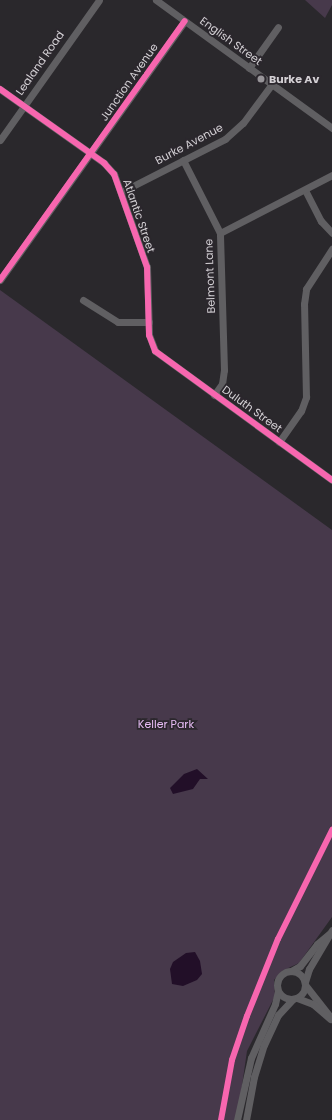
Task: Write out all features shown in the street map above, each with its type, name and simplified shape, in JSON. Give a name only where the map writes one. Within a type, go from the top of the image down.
[{"type":"street","name":"Lealand Road","points":[[0,140],[99,0]]},
{"type":"street","name":"English Street","points":[[156,0],[332,128]]},
{"type":"street","name":"Junction Avenue","points":[[0,280],[185,21]]},
{"type":"street","points":[[249,68],[278,27]]},
{"type":"street","name":"Burke Avenue","points":[[121,192],[235,131],[272,84]]},
{"type":"street","name":"Atlantic Street","points":[[0,89],[109,168],[121,192],[147,267],[150,341],[159,355]]},
{"type":"street","points":[[183,160],[220,233]]},
{"type":"street","name":"Belmont Lane","points":[[214,395],[222,384],[224,370],[220,233],[332,175]]},
{"type":"street","points":[[305,190],[321,221],[332,234]]},
{"type":"street","points":[[279,442],[301,411],[306,397],[304,304],[306,289],[332,249]]},
{"type":"street","points":[[82,300],[118,322],[149,322]]},
{"type":"street","name":"Duluth Street","points":[[159,355],[332,480]]},
{"type":"street","points":[[237,1120],[251,1058],[275,1004],[278,991],[278,979],[283,973],[300,966],[317,944],[331,932]]},
{"type":"street","points":[[246,1120],[254,1077],[264,1045],[278,1014],[303,993],[309,969],[331,932]]},
{"type":"street","points":[[290,971],[300,974],[332,1020]]},
{"type":"street","points":[[278,991],[283,998],[313,1004],[332,1020]]},
{"type":"green space","points":[[305,0],[332,0],[332,5],[325,18]]},
{"type":"green space","name":"Keller Park","points":[[0,290],[332,530],[332,917],[299,963],[282,971],[274,980],[275,996],[247,1051],[237,1120],[0,1120]]},
{"type":"shaded area","points":[[197,769],[208,779],[200,779],[193,789],[173,794],[170,788],[184,774]]},
{"type":"shaded area","points":[[195,952],[200,961],[202,974],[197,980],[183,986],[172,984],[170,969],[173,962],[186,953]]},
{"type":"cycle path","points":[[0,280],[185,21]]},
{"type":"cycle path","points":[[0,89],[104,163],[114,174],[147,267],[149,335],[155,351],[332,480]]},
{"type":"cycle path","points":[[221,1120],[232,1060],[247,1016],[278,939],[332,830]]},
{"type":"place","name":"Burke Av","points":[[261,79]]}]
